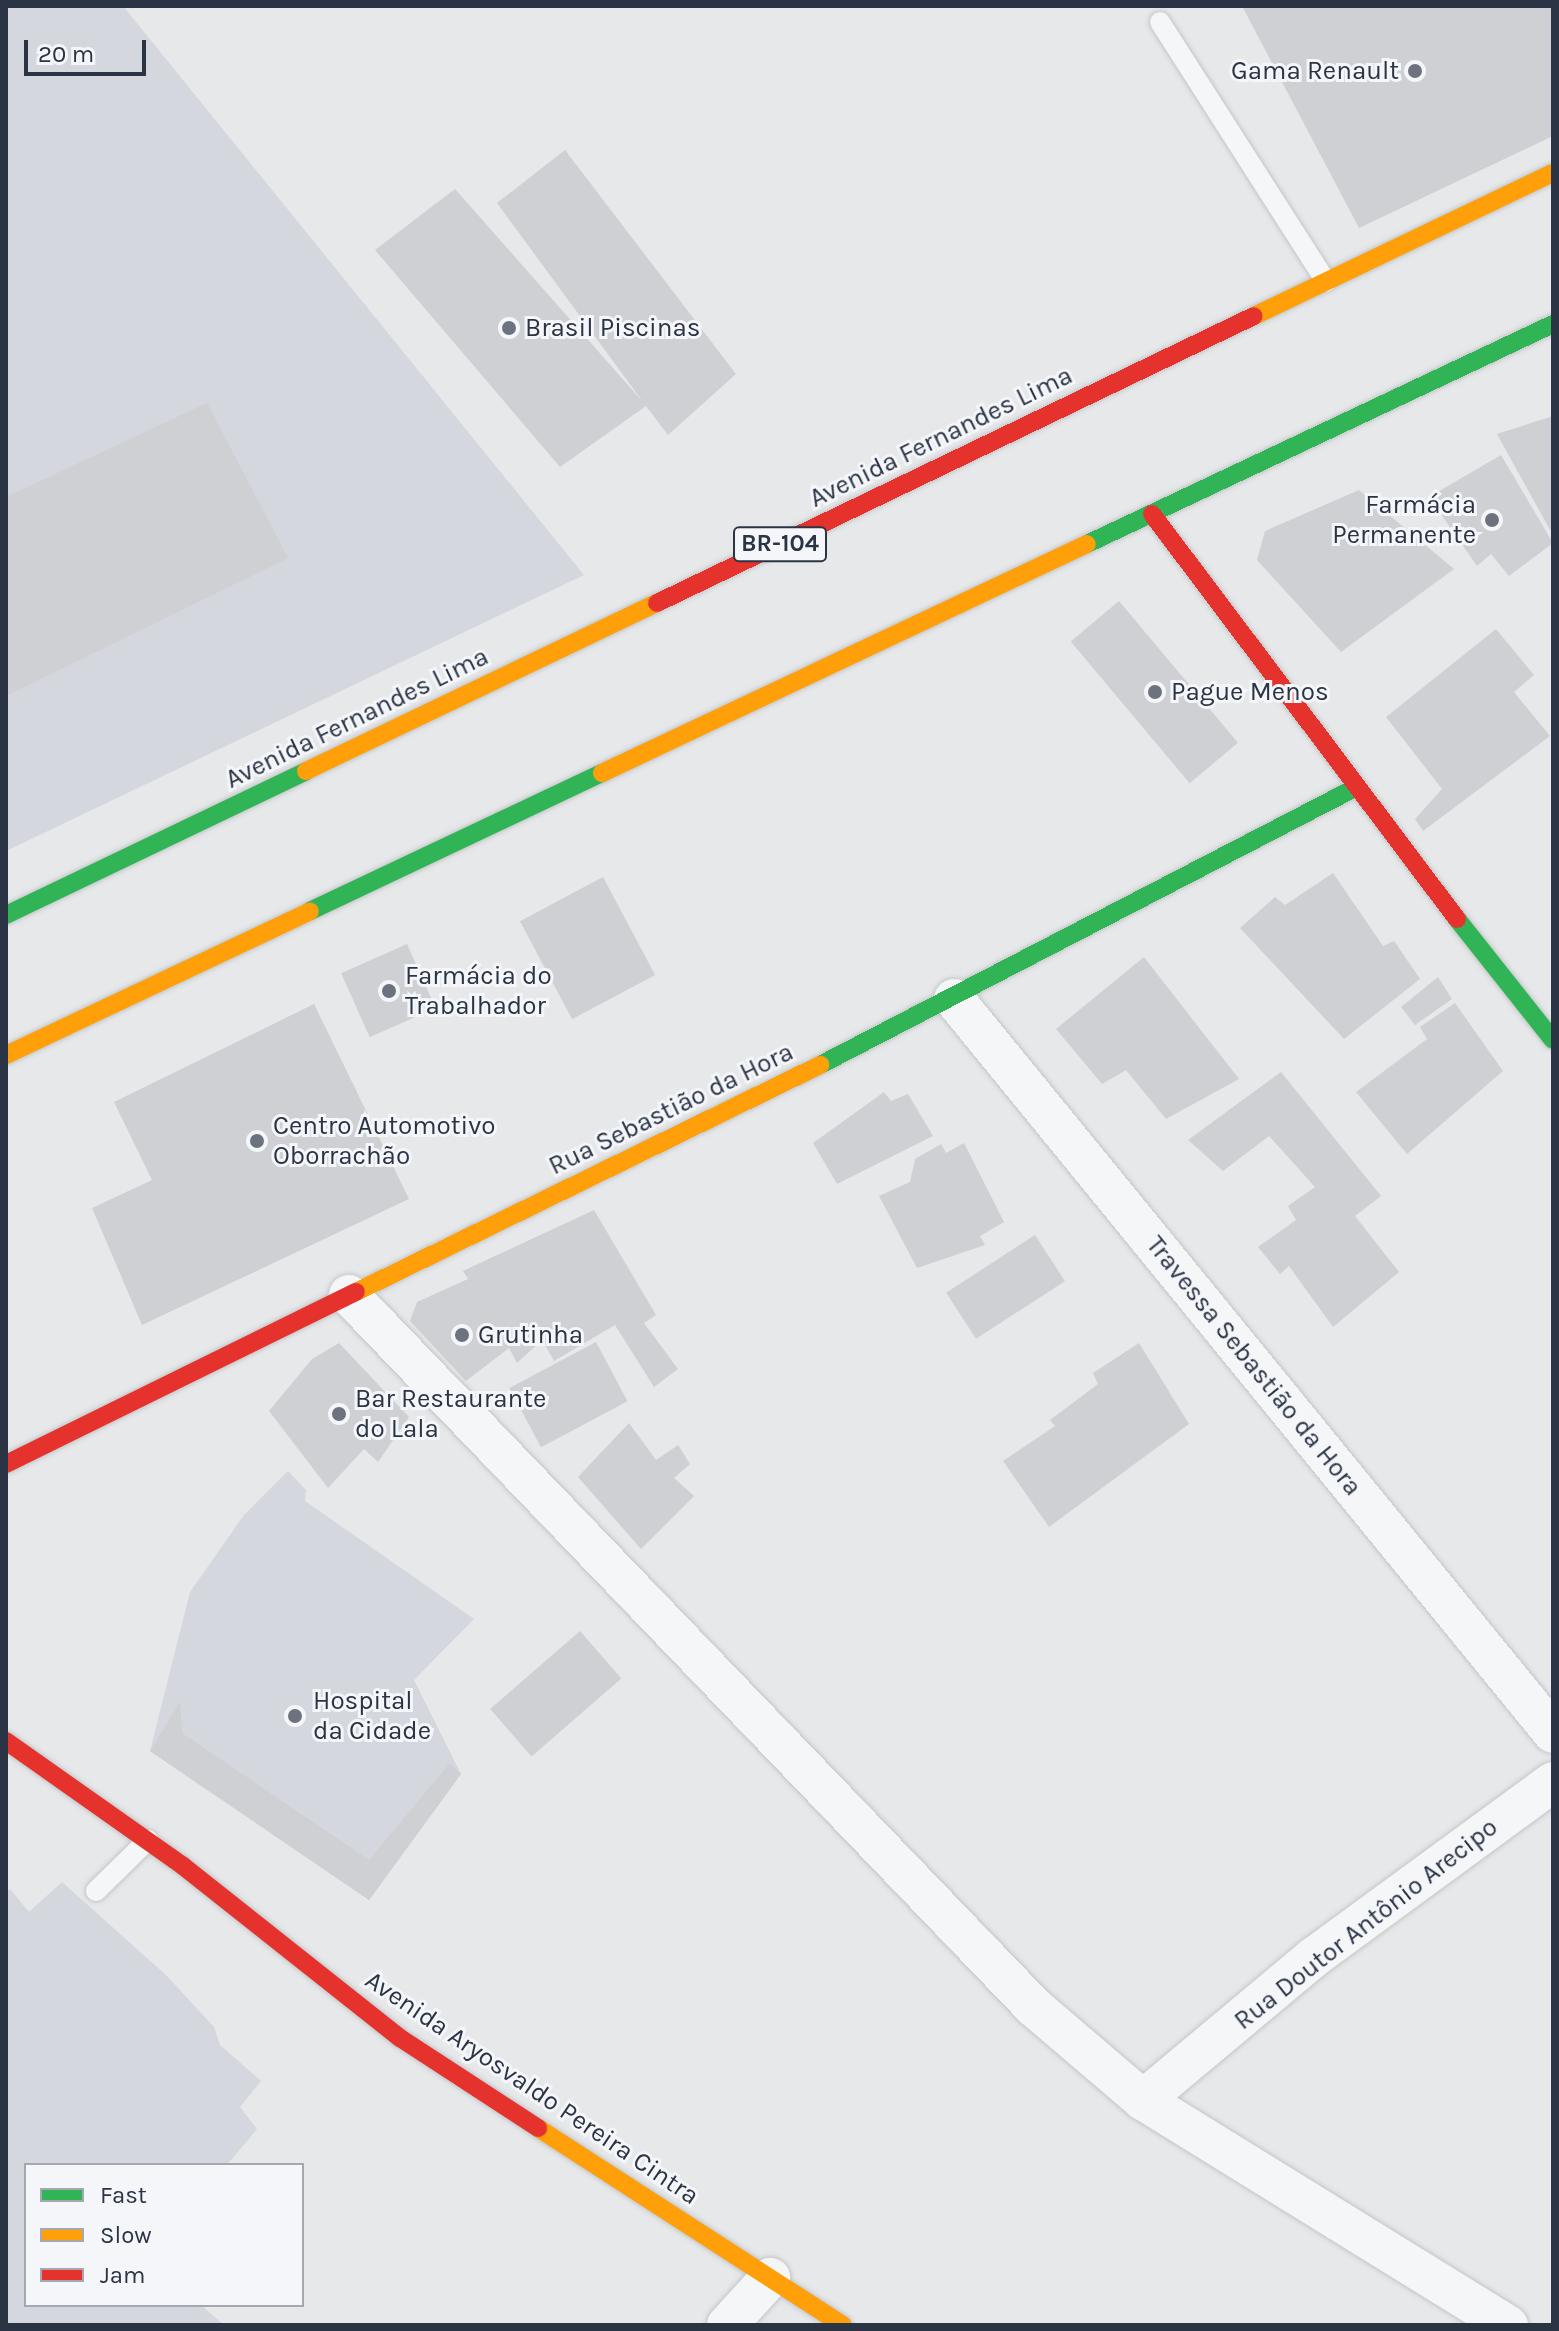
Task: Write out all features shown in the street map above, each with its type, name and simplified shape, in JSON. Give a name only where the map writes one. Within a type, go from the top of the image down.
[{"type":"main road","name":"Avenida Fernandes Lima","points":[[6,915],[1553,173]]},
{"type":"main road","points":[[6,1055],[1553,324]]},
{"type":"main road","points":[[1152,514],[1353,789],[1553,1040]]},
{"type":"main road","name":"Rua Sebastião da Hora","points":[[6,1464],[954,999],[1353,789]]},
{"type":"main road","name":"Avenida Aryosvaldo Pereira Cintra","points":[[6,1741],[148,1840],[400,2038],[843,2325]]},
{"type":"street","name":"Travessa Sebastião da Hora","points":[[954,999],[1553,1733]]},
{"type":"street","points":[[349,1295],[1034,2007],[1143,2100],[1508,2325]]},
{"type":"street","name":"Rua Doutor Antônio Arecipo","points":[[1143,2100],[1314,1957],[1553,1782]]},
{"type":"street","points":[[727,2325],[770,2278]]},
{"type":"lane","points":[[1160,22],[1326,282]]},
{"type":"lane","points":[[96,1891],[148,1840]]},
{"type":"shaded area","points":[[6,6],[123,6],[584,575],[6,851]]},
{"type":"shaded area","name":"Hospital da Cidade","points":[[288,1471],[306,1490],[305,1501],[474,1619],[414,1680],[461,1774],[369,1900],[150,1751],[190,1592],[244,1515]]},
{"type":"shaded area","points":[[62,1882],[166,1975],[214,2027],[220,2045],[261,2081],[240,2107],[257,2129],[229,2163],[24,2163],[24,2307],[203,2307],[224,2325],[6,2325],[6,1893],[10,1889],[29,1912]]},
{"type":"building","name":"Gama Renault","points":[[1242,6],[1553,6],[1553,136],[1359,228]]},
{"type":"building","points":[[565,150],[736,374],[668,435],[646,406],[560,467],[375,250],[455,189],[643,402],[497,203]]},
{"type":"building","points":[[207,403],[288,558],[6,696],[6,497]]},
{"type":"building","points":[[1553,416],[1553,530],[1550,530],[1497,434]]},
{"type":"building","name":"Farmácia Permanente","points":[[1501,455],[1553,543],[1509,576],[1491,554],[1477,566],[1429,497]]},
{"type":"building","points":[[1359,490],[1454,569],[1341,652],[1257,560],[1265,531]]},
{"type":"building","name":"Pague Menos","points":[[1119,601],[1238,743],[1190,783],[1071,641]]},
{"type":"building","points":[[1496,629],[1534,675],[1514,692],[1550,736],[1423,831],[1415,819],[1442,789],[1386,717]]},
{"type":"building","points":[[1333,873],[1383,946],[1394,941],[1420,979],[1344,1039],[1240,928],[1275,897],[1285,905]]},
{"type":"building","points":[[603,877],[655,975],[572,1019],[520,921]]},
{"type":"building","name":"Farmácia do Trabalhador","points":[[407,944],[435,1008],[370,1037],[341,973]]},
{"type":"building","points":[[1144,957],[1239,1079],[1166,1119],[1126,1070],[1102,1084],[1056,1029]]},
{"type":"building","points":[[1438,977],[1452,999],[1415,1025],[1401,1007]]},
{"type":"building","points":[[1455,1003],[1503,1071],[1407,1154],[1356,1092],[1427,1039],[1420,1027]]},
{"type":"building","name":"Centro Automotivo Oborrachão","points":[[314,1004],[409,1199],[142,1325],[92,1208],[152,1180],[114,1102]]},
{"type":"building","points":[[1281,1072],[1381,1196],[1355,1216],[1399,1272],[1333,1327],[1289,1266],[1280,1274],[1258,1247],[1296,1220],[1288,1206],[1315,1187],[1269,1136],[1223,1171],[1188,1140]]},
{"type":"building","points":[[884,1092],[891,1101],[908,1094],[933,1136],[837,1184],[813,1143]]},
{"type":"building","points":[[964,1143],[1004,1222],[980,1236],[985,1245],[917,1268],[879,1196],[910,1182],[915,1159],[941,1144],[946,1153]]},
{"type":"building","points":[[594,1210],[656,1315],[644,1323],[678,1369],[654,1387],[615,1325],[554,1361],[542,1340],[517,1363],[509,1348],[466,1381],[410,1321],[417,1302],[468,1279],[463,1271]]},
{"type":"building","points":[[1035,1235],[1065,1281],[976,1339],[946,1293]]},
{"type":"building","points":[[596,1342],[627,1401],[541,1447],[509,1388]]},
{"type":"building","name":"Bar Restaurante do Lala","points":[[339,1343],[409,1417],[378,1462],[364,1449],[328,1488],[269,1411],[312,1359]]},
{"type":"building","points":[[1139,1343],[1189,1424],[1049,1527],[1003,1461],[1055,1426],[1050,1420],[1098,1384],[1093,1373]]},
{"type":"building","points":[[629,1423],[656,1460],[678,1445],[690,1464],[674,1478],[694,1496],[641,1549],[578,1477]]},
{"type":"building","points":[[580,1631],[621,1679],[532,1757],[490,1709]]},
{"type":"building","name":"Hospital da Cidade","points":[[180,1702],[182,1733],[369,1860],[450,1763],[461,1774],[369,1900],[150,1751]]},
{"type":"traffic: fast","points":[[1087,544],[1553,324]]},
{"type":"traffic: fast","points":[[6,915],[306,771]]},
{"type":"traffic: fast","points":[[310,911],[602,773]]},
{"type":"traffic: fast","points":[[820,1065],[1353,789]]},
{"type":"traffic: fast","points":[[1457,919],[1553,1040]]},
{"type":"traffic: slow","points":[[1254,316],[1553,173]]},
{"type":"traffic: slow","points":[[602,773],[1087,544]]},
{"type":"traffic: slow","points":[[306,771],[657,603]]},
{"type":"traffic: slow","points":[[6,1055],[310,911]]},
{"type":"traffic: slow","points":[[356,1292],[820,1065]]},
{"type":"traffic: slow","points":[[538,2128],[843,2325]]},
{"type":"traffic: jam","points":[[657,603],[1254,316]]},
{"type":"traffic: jam","points":[[1152,514],[1457,919]]},
{"type":"traffic: jam","points":[[6,1464],[356,1292]]},
{"type":"traffic: jam","points":[[6,1741],[183,1866],[400,2038],[538,2128]]},
{"type":"place","name":"Gama Renault","points":[[1415,71]]},
{"type":"place","name":"Brasil Piscinas","points":[[509,328]]},
{"type":"place","name":"Farmácia Permanente","points":[[1492,520]]},
{"type":"place","name":"Pague Menos","points":[[1155,692]]},
{"type":"place","name":"Farmácia do Trabalhador","points":[[389,991]]},
{"type":"place","name":"Centro Automotivo Oborrachão","points":[[257,1141]]},
{"type":"place","name":"Grutinha","points":[[462,1335]]},
{"type":"place","name":"Bar Restaurante do Lala","points":[[339,1414]]},
{"type":"place","name":"Hospital da Cidade","points":[[295,1716]]}]
